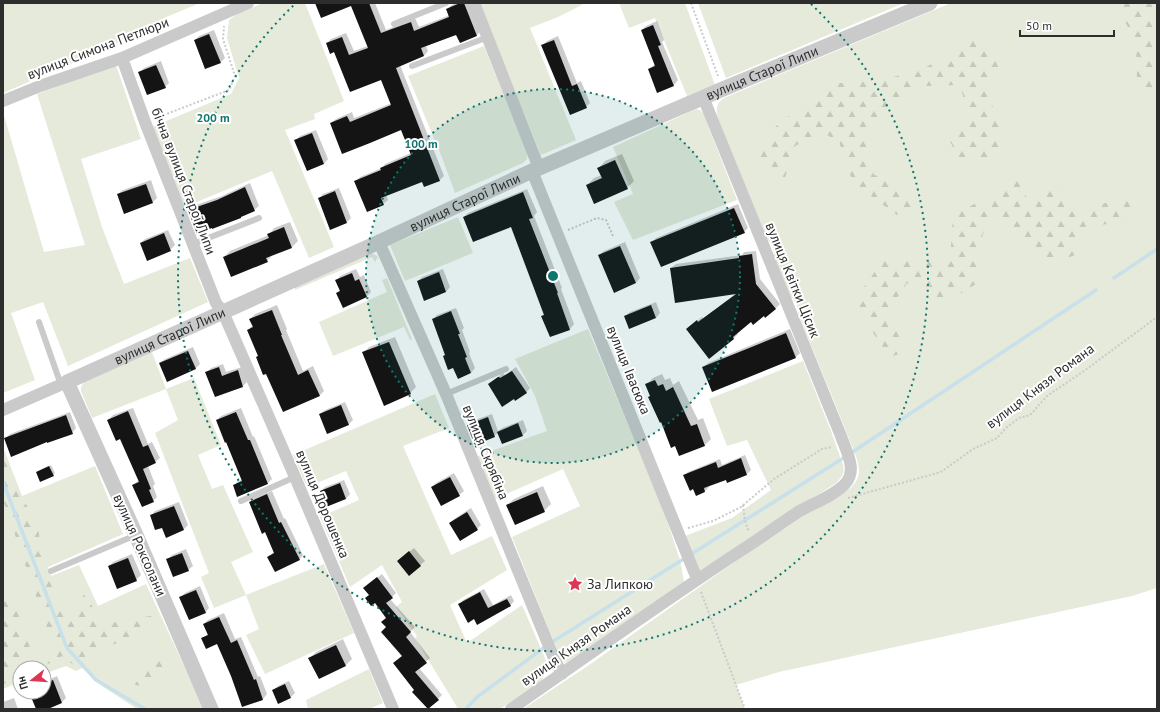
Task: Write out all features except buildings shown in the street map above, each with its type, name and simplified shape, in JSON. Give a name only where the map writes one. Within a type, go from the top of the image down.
[{"type":"street","name":"вулиця Симона Петлюри","points":[[3,101],[40,86],[122,58],[248,3]]},
{"type":"street","name":"вулиця Івасюка","points":[[474,3],[488,37],[558,235],[697,579]]},
{"type":"street","name":"вулиця Старої Липи","points":[[3,410],[536,170],[703,97],[930,3]]},
{"type":"street","name":"бічна вулиця Старої Липи","points":[[122,58],[145,122],[216,303],[223,312]]},
{"type":"street","name":"вулиця Квітки Цісик","points":[[703,97],[848,455],[851,467],[850,475]]},
{"type":"street","name":"вулиця Скрябіна","points":[[379,242],[446,394],[562,674]]},
{"type":"street","name":"вулиця Дорошенка","points":[[223,312],[295,477],[393,709]]},
{"type":"street","name":"вулиця Роксолани","points":[[64,383],[136,534],[211,709]]},
{"type":"street","name":"вулиця Князя Романа","points":[[511,709],[697,579],[798,512],[832,493],[845,484],[850,475]]},
{"type":"lane","points":[[394,24],[446,3]]},
{"type":"lane","points":[[412,66],[488,37]]},
{"type":"lane","points":[[193,244],[259,218]]},
{"type":"lane","points":[[39,322],[64,383]]},
{"type":"lane","points":[[446,394],[506,369]]},
{"type":"lane","points":[[241,501],[295,477]]},
{"type":"lane","points":[[51,571],[136,534]]},
{"type":"path","points":[[691,3],[723,89]]},
{"type":"path","points":[[145,122],[229,90],[235,76],[223,39],[226,13]]},
{"type":"path","points":[[558,235],[597,218],[606,220],[613,236]]},
{"type":"path","name":"вулиця Князя Романа","points":[[844,500],[942,472],[973,449],[997,438],[1007,427],[1019,418],[1030,415],[1047,396],[1084,372],[1157,317]]},
{"type":"path","points":[[678,532],[713,521],[743,505],[774,479],[822,448],[833,446],[844,447]]},
{"type":"path","points":[[743,505],[745,521],[748,530],[755,541]]},
{"type":"path","points":[[697,579],[745,709]]},
{"type":"green space","points":[[3,3],[200,3],[164,18],[110,47],[3,93]]},
{"type":"green space","points":[[263,3],[305,3],[344,101],[314,114],[315,119],[285,130],[334,247],[309,258],[272,171],[182,208],[152,127],[231,94],[239,78],[227,38],[229,20],[237,14]]},
{"type":"green space","points":[[479,3],[582,3],[582,5],[558,17],[530,28],[576,140],[541,155]]},
{"type":"green space","points":[[619,3],[685,3],[715,85],[687,96],[655,18],[629,28]]},
{"type":"green space","points":[[698,3],[904,3],[726,78]]},
{"type":"green space","points":[[951,3],[1157,3],[1157,588],[1132,596],[779,672],[736,685],[745,709],[523,709],[592,663],[794,520],[851,488],[855,482],[859,471],[858,462],[798,313],[798,308],[794,300],[790,297],[774,256],[772,246],[766,238],[718,118],[717,107],[719,102],[724,98]]},
{"type":"green space","points":[[1115,3],[1157,3],[1157,92],[1137,83],[1136,42]]},
{"type":"green space","points":[[972,40],[1000,62],[988,98],[1004,127],[996,160],[960,159],[945,133],[973,121],[959,85],[925,86],[893,108],[881,126],[865,134],[874,175],[896,179],[913,206],[897,215],[853,183],[839,142],[822,132],[795,146],[784,181],[757,157],[775,127],[828,84],[882,80],[923,69]]},
{"type":"green space","points":[[484,46],[527,153],[527,159],[523,163],[455,193],[408,76]]},
{"type":"green space","points":[[116,65],[141,139],[81,159],[102,227],[124,284],[190,258],[208,302],[68,366],[43,302],[11,313],[35,380],[3,393],[3,112],[44,252],[85,245],[37,94]]},
{"type":"green space","points":[[696,109],[703,113],[737,200],[633,240],[614,202],[633,194],[613,147]]},
{"type":"green space","points":[[1017,180],[1032,207],[1055,182],[1078,213],[1105,203],[1141,198],[1132,221],[1075,228],[1075,255],[1048,266],[991,214],[977,249],[976,284],[942,305],[907,283],[889,310],[905,352],[890,357],[853,304],[882,261],[950,261],[953,216]]},
{"type":"green space","points":[[458,217],[473,253],[405,281],[390,245]]},
{"type":"green space","points":[[372,253],[378,257],[375,262],[372,257],[295,290],[295,287]]},
{"type":"green space","points":[[387,278],[412,339],[410,340],[404,327],[333,356],[319,322],[387,292],[382,280]]},
{"type":"green space","points":[[588,329],[662,506],[680,560],[684,582],[565,663],[561,660],[512,537],[580,506],[563,469],[495,499],[475,457],[547,431],[535,396],[515,359]]},
{"type":"green space","points":[[152,352],[166,389],[92,418],[81,391],[81,387],[84,382]]},
{"type":"green space","points":[[803,361],[843,465],[844,470],[842,475],[836,483],[699,571],[685,536],[732,518],[771,490],[747,440],[727,446],[709,399]]},
{"type":"green space","points":[[194,378],[221,445],[198,455],[212,489],[223,485],[253,552],[231,562],[246,595],[214,608],[201,577],[209,573],[155,433],[178,420],[166,389]]},
{"type":"green space","points":[[435,394],[449,428],[403,446],[451,555],[492,536],[507,570],[450,605],[467,643],[522,605],[548,665],[542,681],[500,709],[455,709],[457,707],[415,638],[417,636],[396,607],[402,602],[382,565],[350,587],[320,517],[359,500],[346,471],[307,487],[293,455]]},
{"type":"green space","points":[[3,447],[22,496],[95,466],[123,534],[48,567],[51,576],[79,565],[98,606],[146,584],[204,709],[137,709],[102,686],[82,668],[76,671],[66,666],[52,671],[52,660],[12,660],[12,685],[3,689]]},
{"type":"green space","points":[[3,458],[38,528],[45,572],[62,607],[71,616],[85,593],[102,624],[156,615],[125,640],[89,654],[75,666],[62,656],[52,662],[52,660],[40,660],[56,654],[3,500]]},
{"type":"green space","points":[[324,564],[354,633],[265,674],[246,635],[259,629],[246,595]]},
{"type":"green space","points":[[4,587],[15,604],[34,660],[12,660],[12,678],[3,685]]},
{"type":"green space","points":[[166,656],[161,675],[144,686],[127,684],[140,681],[144,669]]},
{"type":"green space","points":[[369,669],[383,703],[369,709],[308,709],[306,700]]},
{"type":"waterway","points":[[1114,278],[1157,249]]},
{"type":"waterway","points":[[851,453],[1096,290]]},
{"type":"waterway","points":[[466,709],[477,697],[549,644],[845,457]]},
{"type":"waterway","points":[[3,482],[67,648],[96,680],[145,709]]},
{"type":"place","name":"За Липкою","points":[[575,584]]}]
